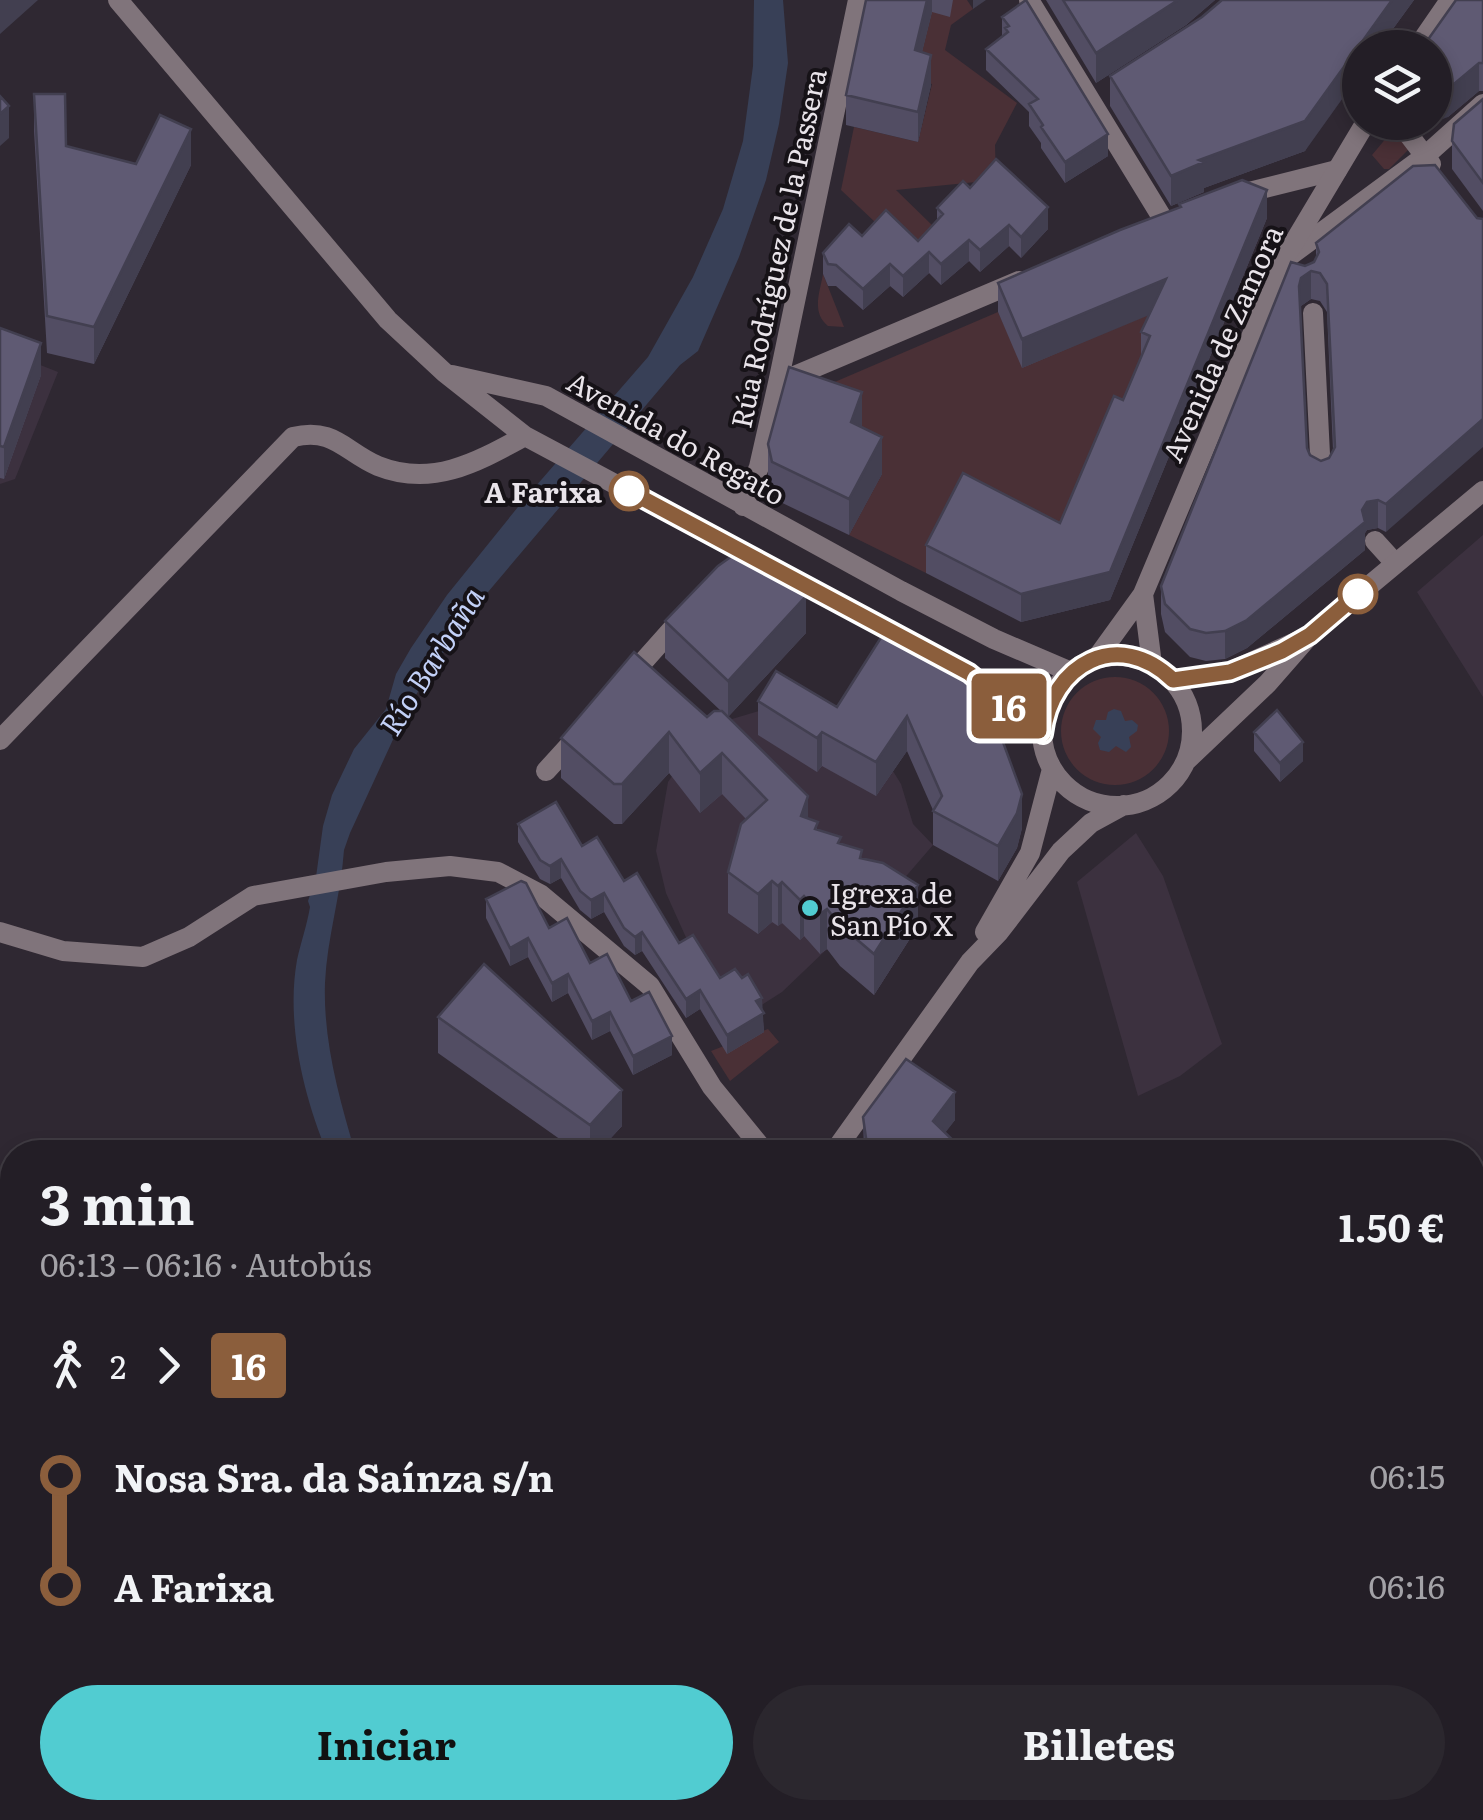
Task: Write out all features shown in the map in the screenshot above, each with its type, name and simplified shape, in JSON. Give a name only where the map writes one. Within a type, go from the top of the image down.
[{"type":"street","points":[[118,0],[388,320],[445,373],[526,436],[728,553],[969,673],[1043,734]]},
{"type":"street","name":"Rúa Rodríguez de la Passera","points":[[743,506],[759,467],[858,0]]},
{"type":"street","points":[[1029,0],[1102,95],[1174,220],[1144,232]]},
{"type":"street","points":[[1429,30],[1450,0]]},
{"type":"street","points":[[1305,280],[1281,265],[1425,156],[1483,104]]},
{"type":"street","name":"Avenida de Zamora","points":[[1096,659],[1143,594],[1281,265],[1355,140]]},
{"type":"street","points":[[1413,140],[1448,187]]},
{"type":"street","points":[[1210,205],[1260,187],[1336,170]]},
{"type":"street","points":[[778,383],[1034,275]]},
{"type":"street","points":[[1313,312],[1321,475]]},
{"type":"street","name":"Avenida do Regato","points":[[445,373],[546,396],[994,639],[1071,672]]},
{"type":"street","points":[[0,740],[282,444],[293,437],[326,436],[378,466],[431,474],[471,465],[526,436]]},
{"type":"street","points":[[970,962],[999,932],[1076,835],[1126,804],[1162,792],[1184,762],[1268,683],[1310,635],[1483,490]]},
{"type":"street","points":[[1375,541],[1394,562]]},
{"type":"street","name":"Avenida de Zamora","points":[[1143,594],[1152,664]]},
{"type":"street","points":[[546,771],[696,602]]},
{"type":"street","points":[[1173,680],[1242,668],[1310,635]]},
{"type":"street","points":[[1126,804],[1089,801],[1068,788],[1052,769],[1043,734],[1050,699],[1071,672],[1096,659],[1118,655],[1152,664],[1173,680],[1186,701],[1192,726],[1184,762]]},
{"type":"street","points":[[843,1140],[970,962],[1030,852],[1052,769]]},
{"type":"street","points":[[0,932],[63,951],[143,957],[189,937],[253,896],[386,872],[450,866],[476,868],[520,881],[540,894],[650,986],[712,1086],[755,1140]]},
{"type":"shaded area","points":[[953,0],[967,0],[973,9],[951,25],[945,50],[1017,103],[995,145],[996,180],[896,190],[935,228],[910,255],[841,190],[854,127],[918,142],[932,84],[915,80],[932,12]]},
{"type":"shaded area","points":[[1385,140],[1404,140],[1411,147],[1389,169],[1384,169],[1372,155]]},
{"type":"shaded area","points":[[823,274],[844,327],[828,326],[820,314]]},
{"type":"shaded area","points":[[998,312],[1023,367],[1150,314],[1159,322],[1060,551],[926,573],[849,535],[882,474],[809,393]]},
{"type":"shaded area","points":[[0,349],[58,372],[15,479],[0,484]]},
{"type":"shaded area","points":[[1483,535],[1483,697],[1417,592]]},
{"type":"shaded area","points":[[1115,677],[1145,686],[1153,693],[1160,701],[1169,731],[1160,761],[1153,769],[1145,776],[1115,785],[1085,776],[1077,769],[1070,761],[1061,731],[1070,701],[1077,693],[1085,686]]},
{"type":"shaded area","points":[[776,706],[878,747],[901,784],[913,824],[933,845],[883,903],[918,926],[874,995],[827,949],[782,992],[757,1008],[720,997],[693,953],[666,893],[656,851],[668,782],[694,745],[732,719]]},
{"type":"shaded area","points":[[1136,833],[1163,876],[1222,1044],[1180,1076],[1138,1096],[1077,882]]},
{"type":"shaded area","points":[[768,1029],[779,1042],[730,1081],[711,1051]]},
{"type":"water","name":"Río Barbaña","points":[[754,0],[783,0],[788,63],[766,180],[739,257],[698,351],[680,365],[466,618],[408,707],[350,833],[328,950],[325,1005],[333,1069],[351,1140],[323,1140],[299,1058],[294,984],[332,795],[354,749],[386,709],[396,674],[447,595],[648,357],[693,277],[723,209],[743,141],[753,66]]},
{"type":"water","points":[[1121,711],[1125,721],[1132,720],[1138,725],[1129,737],[1131,747],[1126,752],[1116,746],[1109,752],[1100,750],[1101,737],[1093,729],[1096,720],[1106,720],[1108,712]]},
{"type":"building","points":[[866,0],[927,0],[915,50],[931,55],[918,112],[846,95]]},
{"type":"building","points":[[1026,0],[1108,134],[1065,162],[1029,104],[1038,99],[986,49],[1008,32],[1005,28],[1009,26],[1002,17]]},
{"type":"building","points":[[1063,0],[1178,0],[1096,53]]},
{"type":"building","points":[[1222,0],[1392,0],[1370,30],[1342,30],[1342,70],[1305,121],[1199,160],[1204,162],[1171,176],[1110,76]]},
{"type":"building","points":[[1456,0],[1483,0],[1483,63],[1452,86],[1452,30],[1435,30]]},
{"type":"building","points":[[34,94],[65,94],[66,146],[136,164],[160,115],[191,129],[94,327],[47,316]]},
{"type":"building","points":[[0,96],[9,106],[0,114]]},
{"type":"building","points":[[1483,99],[1483,183],[1452,141],[1454,124]]},
{"type":"building","points":[[996,159],[1048,207],[1021,237],[1009,225],[980,250],[969,240],[941,264],[929,252],[903,276],[890,264],[863,289],[836,265],[828,264],[823,253],[849,224],[862,236],[886,210],[918,241],[943,214],[937,208],[963,181],[970,188]]},
{"type":"building","points":[[1435,165],[1477,218],[1483,219],[1483,419],[1386,504],[1378,500],[1367,502],[1362,510],[1365,522],[1247,620],[1225,631],[1206,633],[1190,629],[1165,604],[1161,586],[1291,262],[1305,266],[1314,262],[1319,252],[1316,243],[1413,166]],"holes":[[[1311,271],[1320,273],[1327,284],[1335,447],[1329,458],[1321,461],[1310,455],[1307,448],[1299,286],[1301,278]]]},
{"type":"building","points":[[1242,180],[1267,190],[1110,572],[1021,594],[926,545],[963,473],[1060,523],[1114,396],[1123,400],[1150,336],[1141,332],[1166,279],[1022,339],[998,283]]},
{"type":"building","points":[[0,328],[41,343],[4,447],[0,446]]},
{"type":"building","points":[[789,367],[862,392],[851,422],[882,437],[849,499],[772,462],[768,444]]},
{"type":"building","points":[[732,556],[750,560],[806,596],[728,681],[665,621]]},
{"type":"building","points":[[882,636],[985,693],[1022,794],[1017,813],[998,846],[933,811],[942,796],[907,716],[876,762],[822,732],[817,738],[758,701],[776,671],[837,707]]},
{"type":"building","points":[[634,652],[707,717],[722,711],[808,796],[801,816],[818,822],[815,829],[841,837],[838,843],[862,850],[860,858],[883,863],[918,885],[874,954],[827,909],[820,914],[804,896],[800,900],[782,882],[778,886],[772,881],[758,894],[728,872],[741,824],[767,800],[722,753],[700,773],[669,732],[622,784],[614,784],[561,738]]},
{"type":"building","points":[[1277,710],[1303,742],[1280,763],[1254,732]]},
{"type":"building","points":[[556,802],[582,846],[597,837],[624,881],[637,873],[679,943],[693,935],[720,978],[735,969],[742,978],[748,974],[762,998],[756,1001],[764,1013],[727,1035],[700,990],[686,999],[642,932],[635,937],[624,928],[604,893],[591,900],[580,891],[561,859],[550,866],[540,860],[518,824]]},
{"type":"building","points":[[521,881],[526,883],[549,928],[567,918],[590,963],[607,954],[631,1001],[649,992],[672,1036],[633,1056],[610,1012],[592,1021],[568,974],[552,983],[528,938],[510,948],[486,899]]},
{"type":"building","points":[[484,964],[622,1090],[590,1125],[438,1017]]},
{"type":"building","points":[[906,1059],[955,1092],[933,1121],[953,1140],[866,1140],[863,1117]]},
{"type":"bus line","name":"16","points":[[629,491],[969,673],[1043,734],[1053,694],[1083,664],[1107,656],[1130,656],[1152,664],[1173,680],[1230,672],[1310,635],[1358,594]]},
{"type":"place","name":"A Farixa","points":[[629,491]]},
{"type":"place","name":"Igrexa de San Pío X","points":[[810,908]]}]
